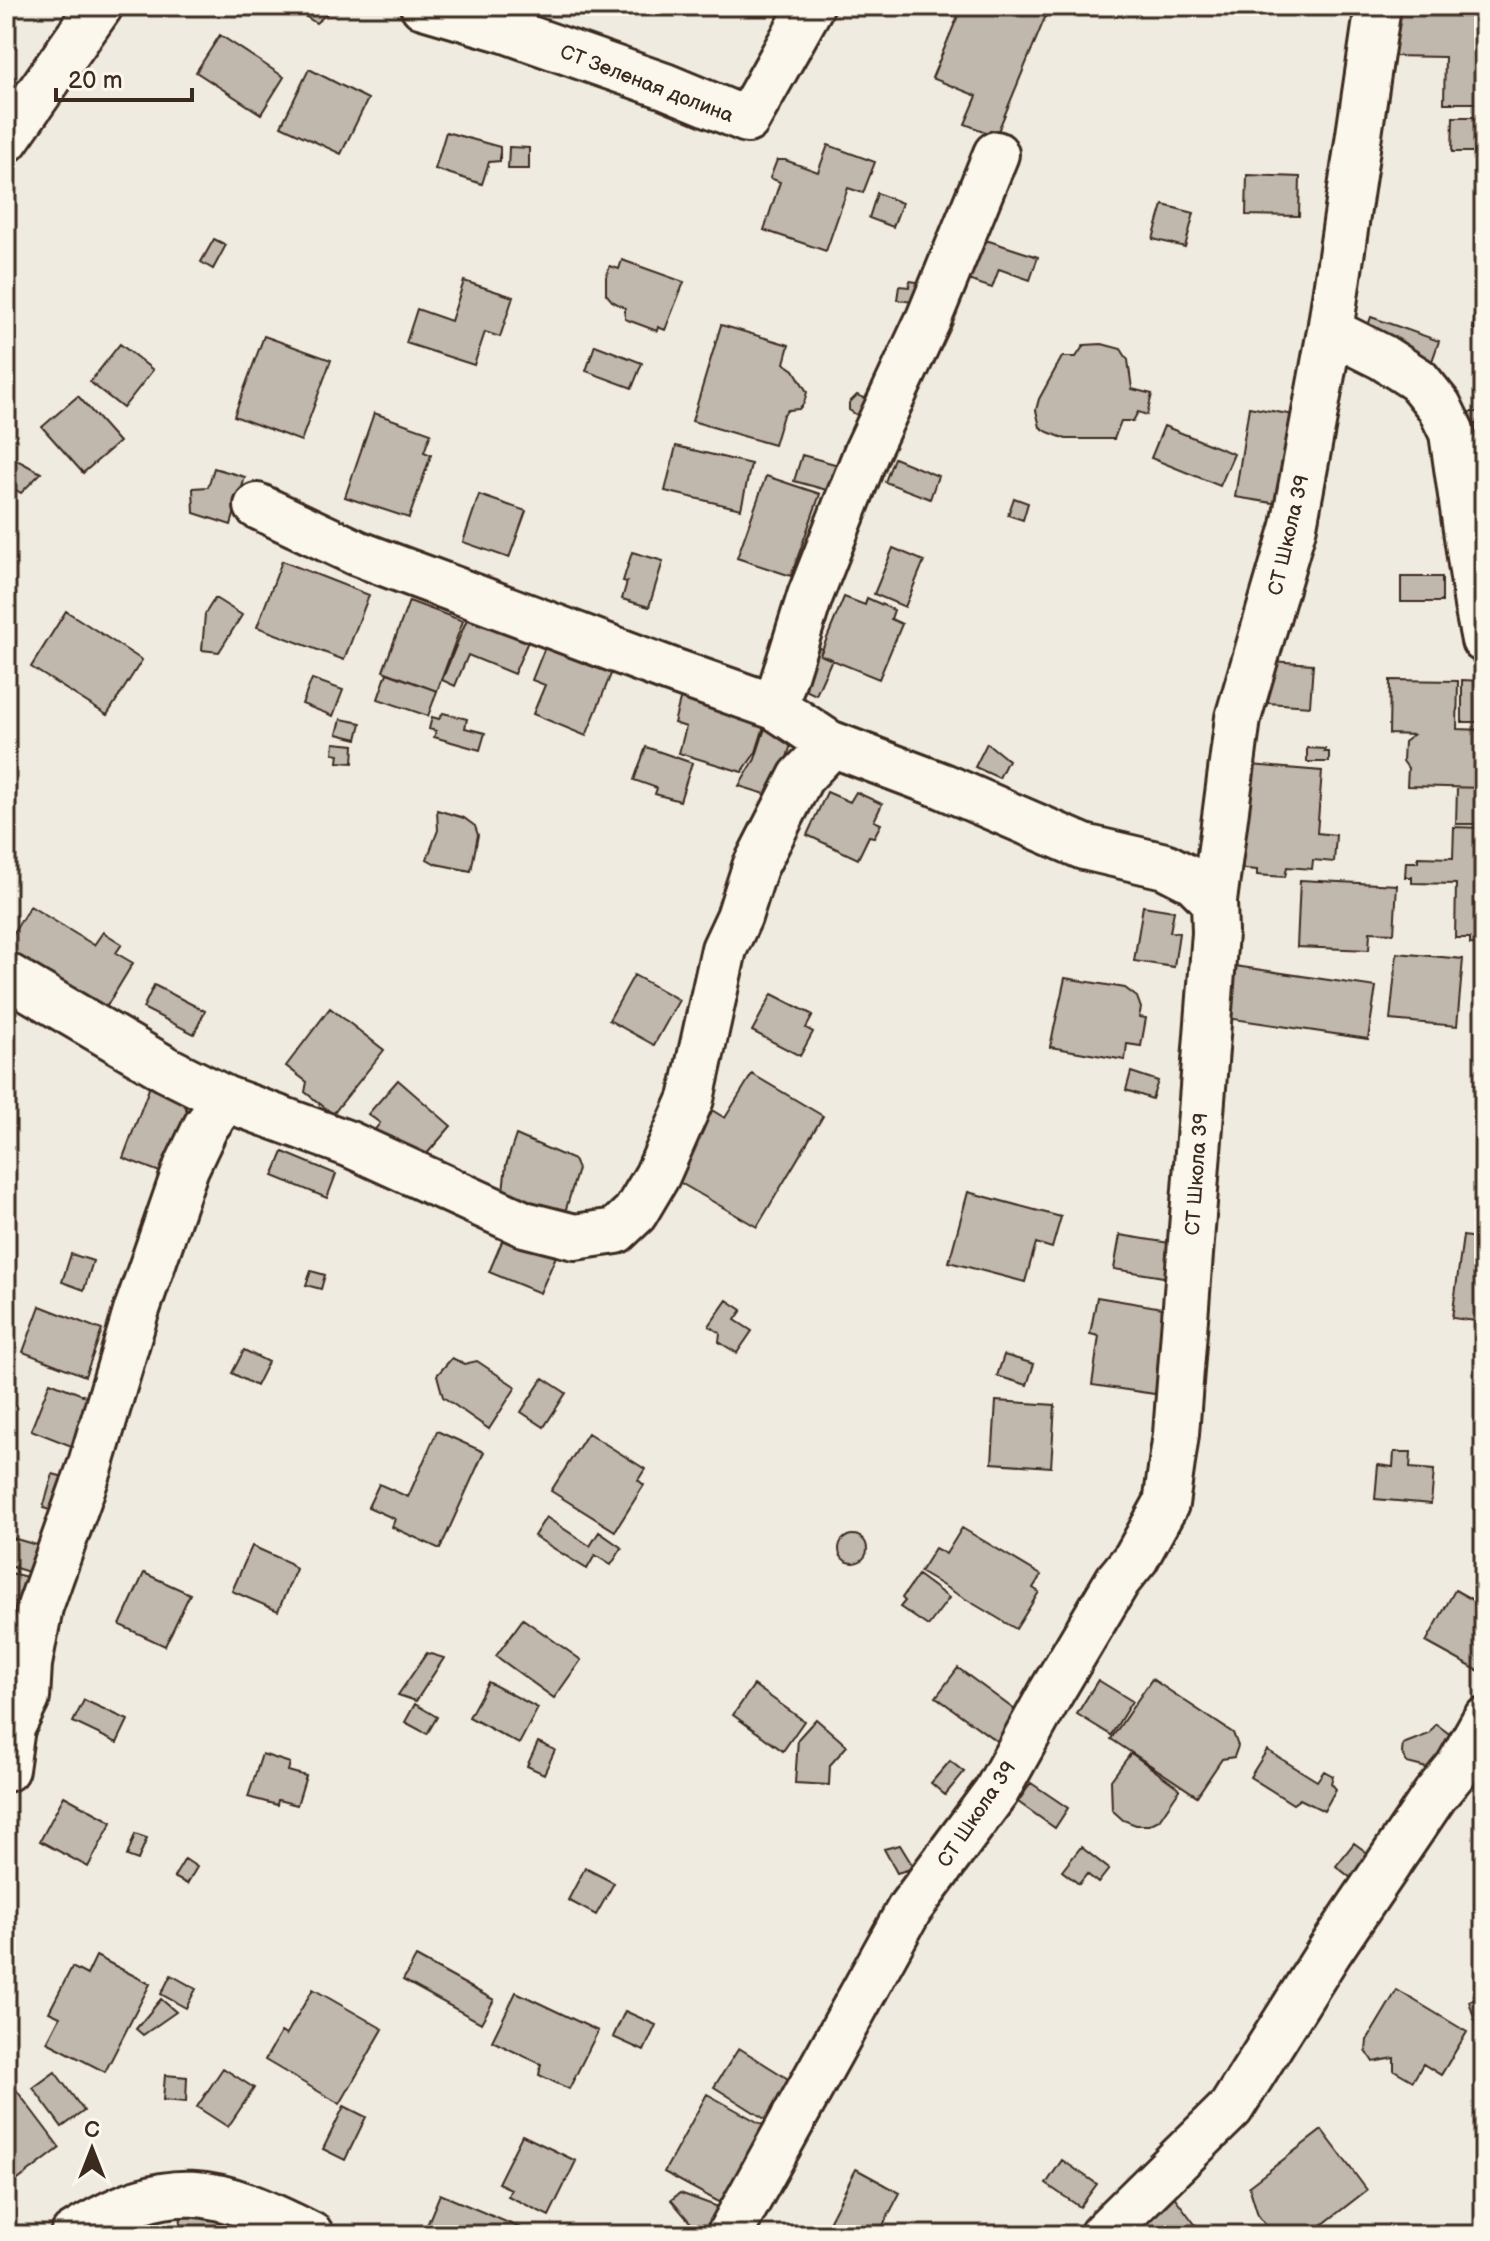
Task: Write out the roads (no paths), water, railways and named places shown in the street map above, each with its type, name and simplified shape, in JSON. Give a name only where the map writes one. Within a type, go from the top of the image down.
[{"type":"street","points":[[6,140],[100,6]]},
{"type":"street","name":"СТ Зеленая долина","points":[[449,10],[665,86],[747,120],[811,6]]},
{"type":"street","name":"СТ Школа 39","points":[[729,2235],[910,1908],[996,1792],[1052,1691],[1118,1580],[1136,1558],[1166,1504],[1176,1434],[1191,1253],[1215,933],[1214,901],[1238,718],[1294,526],[1330,331],[1378,6]]},
{"type":"street","points":[[775,707],[810,596],[862,465],[929,318],[996,154]]},
{"type":"street","points":[[1330,331],[1382,357],[1418,380],[1439,406],[1452,433],[1484,640]]},
{"type":"street","points":[[257,506],[357,553],[775,707],[829,743],[943,786],[1084,847],[1165,866],[1194,881],[1214,901]]},
{"type":"street","points":[[6,975],[166,1069],[226,1099],[349,1144],[524,1224],[575,1237],[616,1231],[635,1213],[657,1176],[691,1099],[724,949],[739,917],[755,867],[801,777],[829,743]]},
{"type":"street","points":[[6,1769],[12,1728],[27,1698],[29,1664],[40,1607],[90,1467],[136,1312],[186,1168],[206,1126],[226,1099]]},
{"type":"street","points":[[1102,2235],[1231,2108],[1329,1952],[1435,1795],[1458,1767],[1484,1721]]},
{"type":"street","points":[[73,2235],[114,2212],[150,2197],[177,2192],[208,2193],[260,2209],[311,2235]]}]
